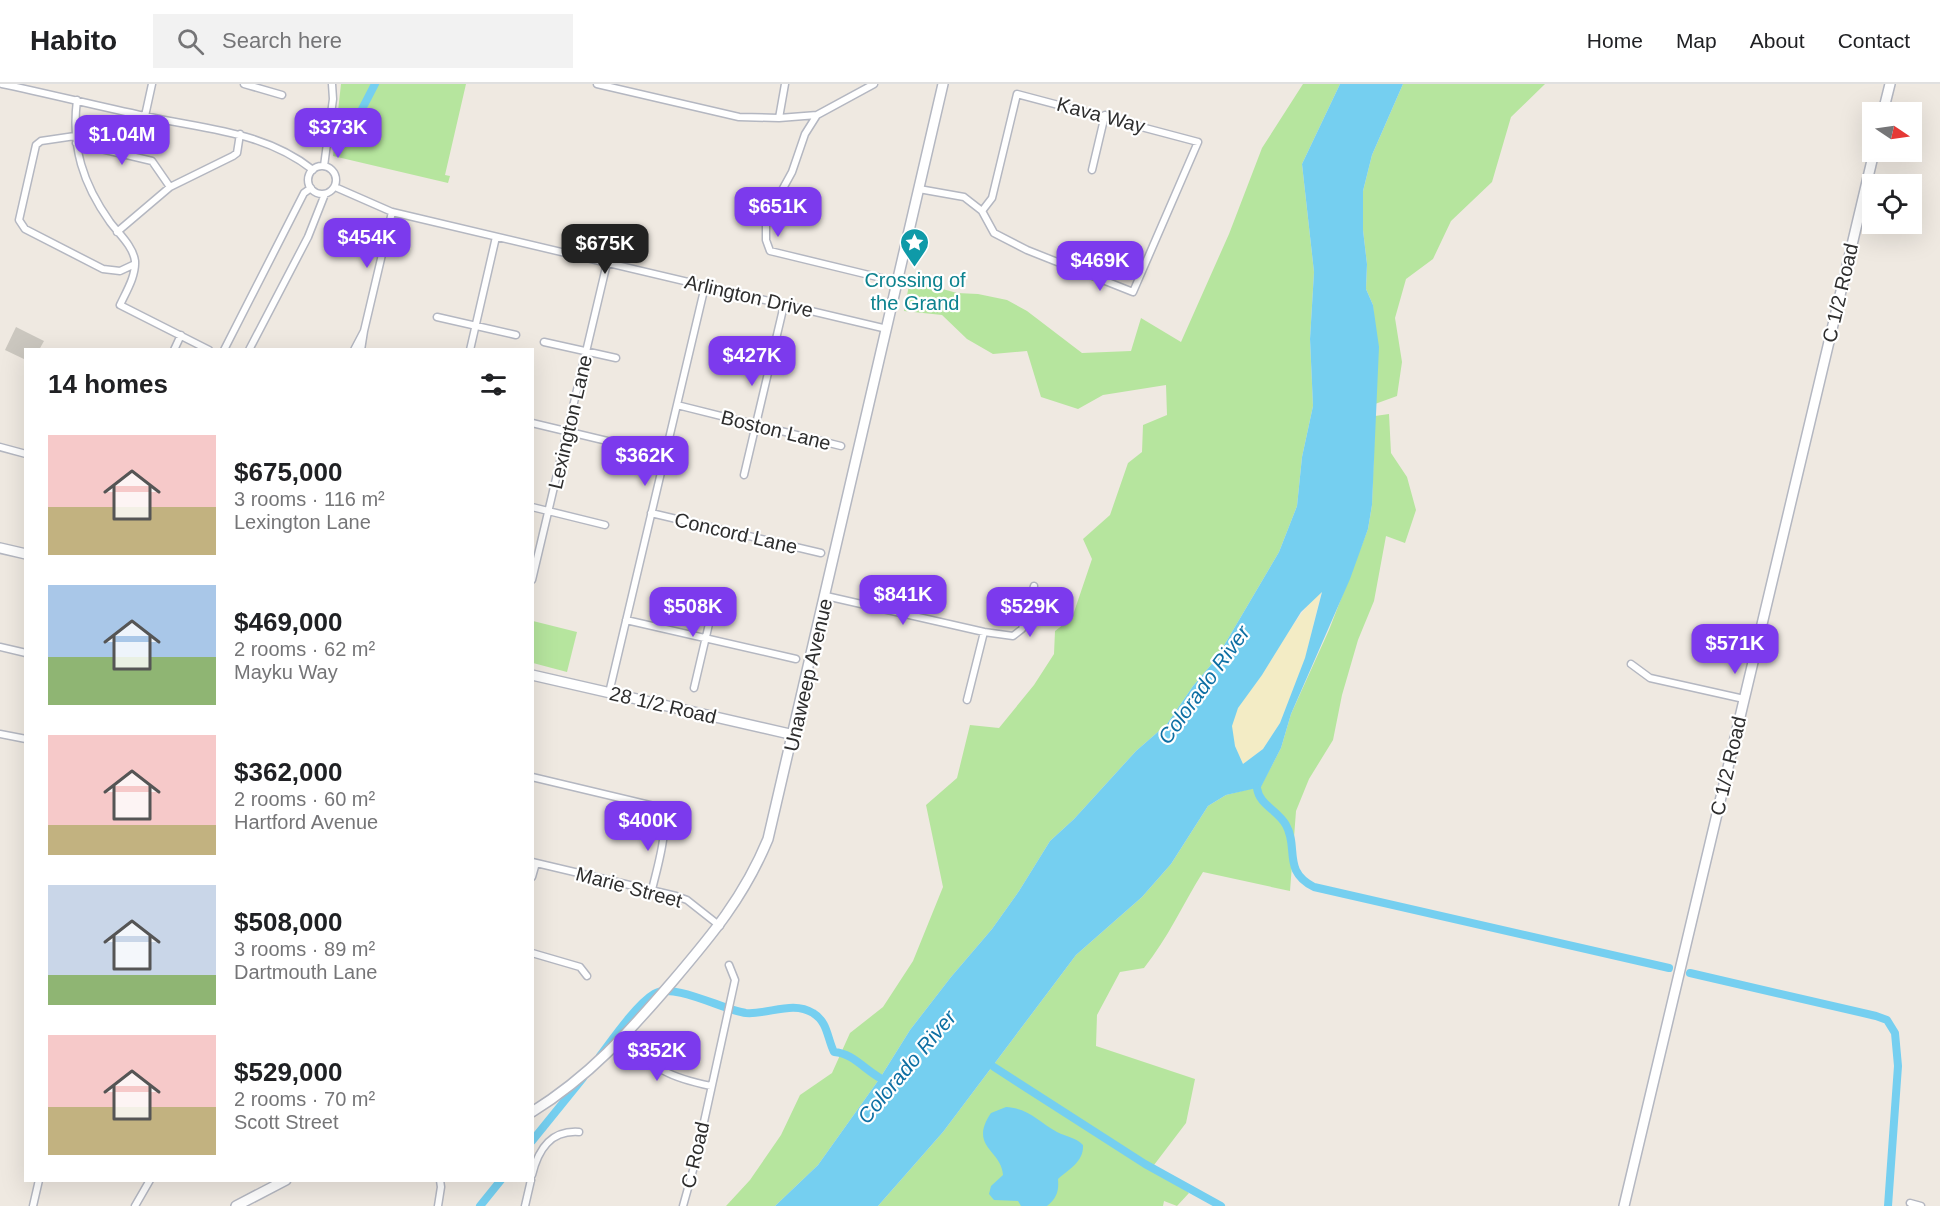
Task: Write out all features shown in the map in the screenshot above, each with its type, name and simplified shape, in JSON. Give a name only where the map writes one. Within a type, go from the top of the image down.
[{"type":"street","points":[[2,84],[145,116],[240,134],[274,145],[298,158],[313,170]]},
{"type":"street","points":[[145,116],[152,84]]},
{"type":"street","points":[[244,84],[282,94]]},
{"type":"street","points":[[324,166],[333,99],[332,84]]},
{"type":"street","points":[[597,84],[739,117],[779,118],[817,115],[874,84]]},
{"type":"street","points":[[639,93],[641,84]]},
{"type":"street","points":[[779,118],[785,84]]},
{"type":"street","name":"Unaweep Avenue","points":[[534,1111],[565,1092],[624,1039],[720,926],[747,885],[768,839],[944,84]]},
{"type":"street","points":[[1886,102],[1890,84]]},
{"type":"street","name":"Kava Way","points":[[1017,94],[1105,116],[1198,142],[1133,292],[1010,242],[994,232],[982,211],[992,198],[1017,94]]},
{"type":"street","points":[[77,100],[75,140],[80,163],[93,195],[129,246],[135,264],[133,277],[120,305],[204,348]]},
{"type":"street","points":[[817,115],[805,134],[792,172],[766,223],[766,240],[770,251],[898,282]]},
{"type":"street","points":[[1092,170],[1105,116]]},
{"type":"street","points":[[117,232],[170,187],[237,153],[240,134]]},
{"type":"street","points":[[135,264],[120,271],[103,269],[25,229],[19,220],[36,145],[41,141],[75,140],[152,161],[170,187]]},
{"type":"street","name":"C 1/2 Road","points":[[1624,1206],[1872,162]]},
{"type":"street","points":[[324,166],[313,170],[308,181],[317,193],[325,194]]},
{"type":"street","points":[[250,348],[308,237],[325,194],[334,187],[336,179],[334,172],[324,166]]},
{"type":"street","name":"Arlington Drive","points":[[334,187],[392,212],[887,329]]},
{"type":"street","points":[[225,348],[304,193],[311,188]]},
{"type":"street","points":[[919,189],[964,196],[982,211]]},
{"type":"street","points":[[361,348],[392,212]]},
{"type":"street","points":[[470,348],[496,237]]},
{"type":"street","name":"Lexington Lane","points":[[534,572],[607,263]]},
{"type":"street","points":[[609,693],[705,286]]},
{"type":"street","points":[[744,475],[784,304]]},
{"type":"street","points":[[437,317],[516,335]]},
{"type":"street","points":[[355,348],[364,331]]},
{"type":"street","points":[[175,348],[181,336]]},
{"type":"street","points":[[544,342],[616,358]]},
{"type":"street","name":"Boston Lane","points":[[677,405],[841,446]]},
{"type":"street","points":[[534,423],[624,445]]},
{"type":"street","points":[[0,447],[24,453]]},
{"type":"street","points":[[534,507],[606,525]]},
{"type":"street","name":"Concord Lane","points":[[651,513],[821,553]]},
{"type":"street","points":[[0,548],[24,554]]},
{"type":"street","points":[[826,596],[1009,637],[1018,634],[1034,586]]},
{"type":"street","points":[[694,688],[716,594]]},
{"type":"street","points":[[626,620],[796,659]]},
{"type":"street","points":[[968,700],[984,632]]},
{"type":"street","points":[[0,647],[24,653]]},
{"type":"street","points":[[1631,664],[1650,678],[1744,699]]},
{"type":"street","name":"28 1/2 Road","points":[[534,675],[794,735]]},
{"type":"street","points":[[0,734],[24,739]]},
{"type":"street","points":[[534,777],[658,807],[663,811],[666,817],[665,829],[652,890]]},
{"type":"street","name":"Marie Street","points":[[534,863],[687,900],[720,926]]},
{"type":"street","points":[[534,954],[580,967],[587,976]]},
{"type":"street","name":"C Road","points":[[683,1206],[735,980],[729,965]]},
{"type":"street","points":[[624,1039],[664,1072],[674,1077],[711,1086]]},
{"type":"street","points":[[534,1167],[536,1159],[548,1141],[560,1134],[579,1132]]},
{"type":"street","points":[[33,1206],[39,1182]]},
{"type":"street","points":[[135,1206],[149,1182]]},
{"type":"street","points":[[236,1206],[282,1182]]},
{"type":"street","points":[[438,1206],[440,1182]]},
{"type":"street","points":[[525,1206],[531,1182]]},
{"type":"street","points":[[1910,1203],[1921,1206]]},
{"type":"green space","points":[[341,84],[466,84],[445,175],[450,176],[448,183],[333,156]]},
{"type":"green space","points":[[1303,84],[1340,84],[1302,164],[1314,272],[1310,339],[1313,406],[1302,457],[1297,506],[1279,552],[1216,659],[1193,686],[1167,724],[1136,751],[1074,819],[1050,841],[992,929],[910,1030],[880,1078],[818,1165],[775,1206],[726,1206],[750,1180],[781,1135],[800,1095],[832,1073],[850,1033],[883,1007],[913,961],[943,887],[926,805],[957,778],[970,725],[999,728],[1034,685],[1054,654],[1055,631],[1072,618],[1092,559],[1083,539],[1110,515],[1128,463],[1142,452],[1143,425],[1167,415],[1166,385],[1103,395],[1078,409],[1041,397],[1027,351],[993,354],[967,339],[942,315],[904,311],[910,280],[957,293],[978,294],[1007,300],[1027,311],[1082,353],[1131,351],[1141,318],[1181,342],[1229,234],[1262,148]]},
{"type":"green space","points":[[1403,84],[1545,84],[1511,117],[1492,182],[1451,221],[1433,259],[1406,279],[1395,318],[1402,362],[1397,396],[1375,404],[1377,381],[1373,305],[1366,289],[1363,191],[1372,155]]},
{"type":"green space","points":[[1389,414],[1391,453],[1407,477],[1416,510],[1405,543],[1386,536],[1374,601],[1358,640],[1342,695],[1333,740],[1309,779],[1296,811],[1290,891],[1203,872],[1153,957],[1144,968],[1120,972],[1097,1015],[1096,1046],[1195,1079],[1186,1123],[1154,1165],[1189,1193],[1177,1206],[1164,1201],[1163,1206],[878,1206],[943,1132],[1076,955],[1142,897],[1171,864],[1208,806],[1226,795],[1261,786],[1281,748],[1291,714],[1329,630],[1368,529],[1372,505],[1375,416]]},
{"type":"green space","points":[[534,621],[577,632],[567,672],[534,663]]},
{"type":"sand","points":[[1322,590],[1305,659],[1280,723],[1263,749],[1243,764],[1232,734],[1232,724],[1237,710],[1297,620]]},
{"type":"water","name":"Colorado River","points":[[1340,84],[1403,84],[1372,155],[1363,191],[1366,289],[1373,305],[1379,347],[1372,505],[1368,529],[1350,579],[1291,714],[1281,748],[1261,787],[1226,795],[1208,806],[1171,864],[1142,897],[1076,955],[943,1132],[878,1206],[775,1206],[818,1165],[880,1078],[910,1030],[992,929],[1050,841],[1074,819],[1136,751],[1167,724],[1193,686],[1216,659],[1279,552],[1297,506],[1302,457],[1313,406],[1310,339],[1314,272],[1302,164]],"holes":[[[1322,592],[1305,658],[1280,723],[1263,749],[1243,764],[1235,746],[1232,726],[1238,708],[1262,675],[1301,612]]]},
{"type":"water","points":[[1006,1107],[1021,1110],[1083,1145],[1079,1160],[1058,1179],[1057,1194],[1047,1206],[1021,1206],[1018,1201],[994,1200],[989,1194],[991,1186],[1003,1175],[1001,1167],[984,1141],[983,1134],[991,1113]]},
{"type":"building","points":[[16,327],[44,341],[40,348],[24,348],[24,359],[5,350]]},
{"type":"waterway","points":[[346,140],[375,84]]},
{"type":"waterway","points":[[1257,788],[1261,799],[1286,825],[1298,874],[1314,887],[1669,968]]},
{"type":"waterway","points":[[1690,973],[1887,1020],[1895,1033],[1898,1066],[1888,1206]]},
{"type":"waterway","name":"Colorado River","points":[[600,1056],[647,999],[663,991],[674,991],[746,1013],[789,1008],[805,1009],[822,1021],[834,1052],[847,1055],[880,1078]]},
{"type":"waterway","points":[[994,1067],[1145,1164],[1221,1206]]},
{"type":"waterway","points":[[534,1139],[583,1078]]},
{"type":"waterway","points":[[480,1206],[499,1182]]},
{"type":"place","name":"Crossing of the Grand","points":[[915,268]]}]
